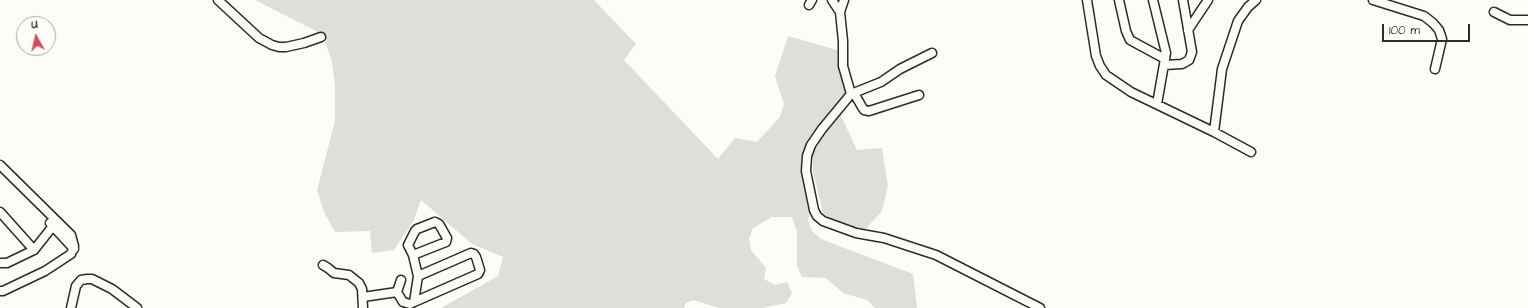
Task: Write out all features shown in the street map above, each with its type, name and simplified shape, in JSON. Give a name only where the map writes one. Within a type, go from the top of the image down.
[{"type":"street","points":[[218,0],[259,38],[272,45],[279,47],[291,46],[321,37]]},
{"type":"street","points":[[832,0],[840,12]]},
{"type":"street","points":[[844,0],[840,12],[843,41],[843,66],[852,93],[864,110],[869,111],[919,95]]},
{"type":"street","points":[[1087,0],[1096,56],[1106,75],[1131,92],[1214,132],[1251,152]]},
{"type":"street","points":[[1119,0],[1126,31],[1130,40],[1165,62],[1182,64],[1189,60],[1192,52],[1183,0]]},
{"type":"street","points":[[1153,0],[1166,53],[1157,104]]},
{"type":"street","points":[[1188,30],[1208,0]]},
{"type":"street","points":[[1214,132],[1222,69],[1238,21],[1248,7],[1256,0]]},
{"type":"street","points":[[1373,0],[1424,16],[1433,23],[1442,39],[1436,69]]},
{"type":"street","points":[[1494,12],[1510,20],[1528,20]]},
{"type":"street","points":[[932,53],[881,82],[852,93],[822,128],[811,145],[807,156],[806,171],[814,210],[817,216],[823,221],[856,232],[884,238],[936,255],[1040,308]]},
{"type":"street","points":[[0,168],[74,249]]},
{"type":"street","points":[[0,168],[71,235],[74,249],[67,258],[45,271],[0,291]]},
{"type":"street","points":[[0,212],[34,250]]},
{"type":"street","points":[[413,255],[446,242],[447,238],[439,224],[435,222],[417,229],[408,245],[413,255],[418,276],[414,302]]},
{"type":"street","points":[[0,255],[3,263],[34,250],[53,226]]},
{"type":"street","points":[[397,292],[405,304],[410,304],[478,274],[480,270],[476,257],[471,253],[418,276]]},
{"type":"street","points":[[322,265],[334,273],[349,274],[359,283],[363,297],[363,308]]},
{"type":"street","points":[[71,308],[76,286],[81,280],[87,278],[112,289],[137,308]]},
{"type":"street","points":[[397,292],[401,280]]},
{"type":"street","points":[[363,297],[397,292]]},
{"type":"shaded area","points":[[255,0],[594,0],[636,44],[624,60],[718,159],[735,138],[757,142],[780,117],[784,104],[775,76],[788,36],[844,52],[850,94],[840,107],[842,118],[857,150],[882,148],[888,186],[882,211],[864,231],[831,221],[823,213],[813,171],[812,141],[803,161],[811,209],[808,220],[812,231],[821,239],[913,274],[917,308],[875,308],[867,300],[843,293],[826,278],[802,277],[797,266],[797,232],[792,217],[772,217],[753,228],[749,239],[751,250],[766,268],[764,279],[775,285],[787,282],[792,293],[786,303],[763,308],[719,308],[693,300],[686,303],[684,308],[441,308],[498,276],[503,257],[472,244],[421,200],[413,222],[394,250],[372,253],[370,231],[335,232],[324,212],[317,190],[335,121],[335,86],[332,61],[324,39],[316,31]]}]
